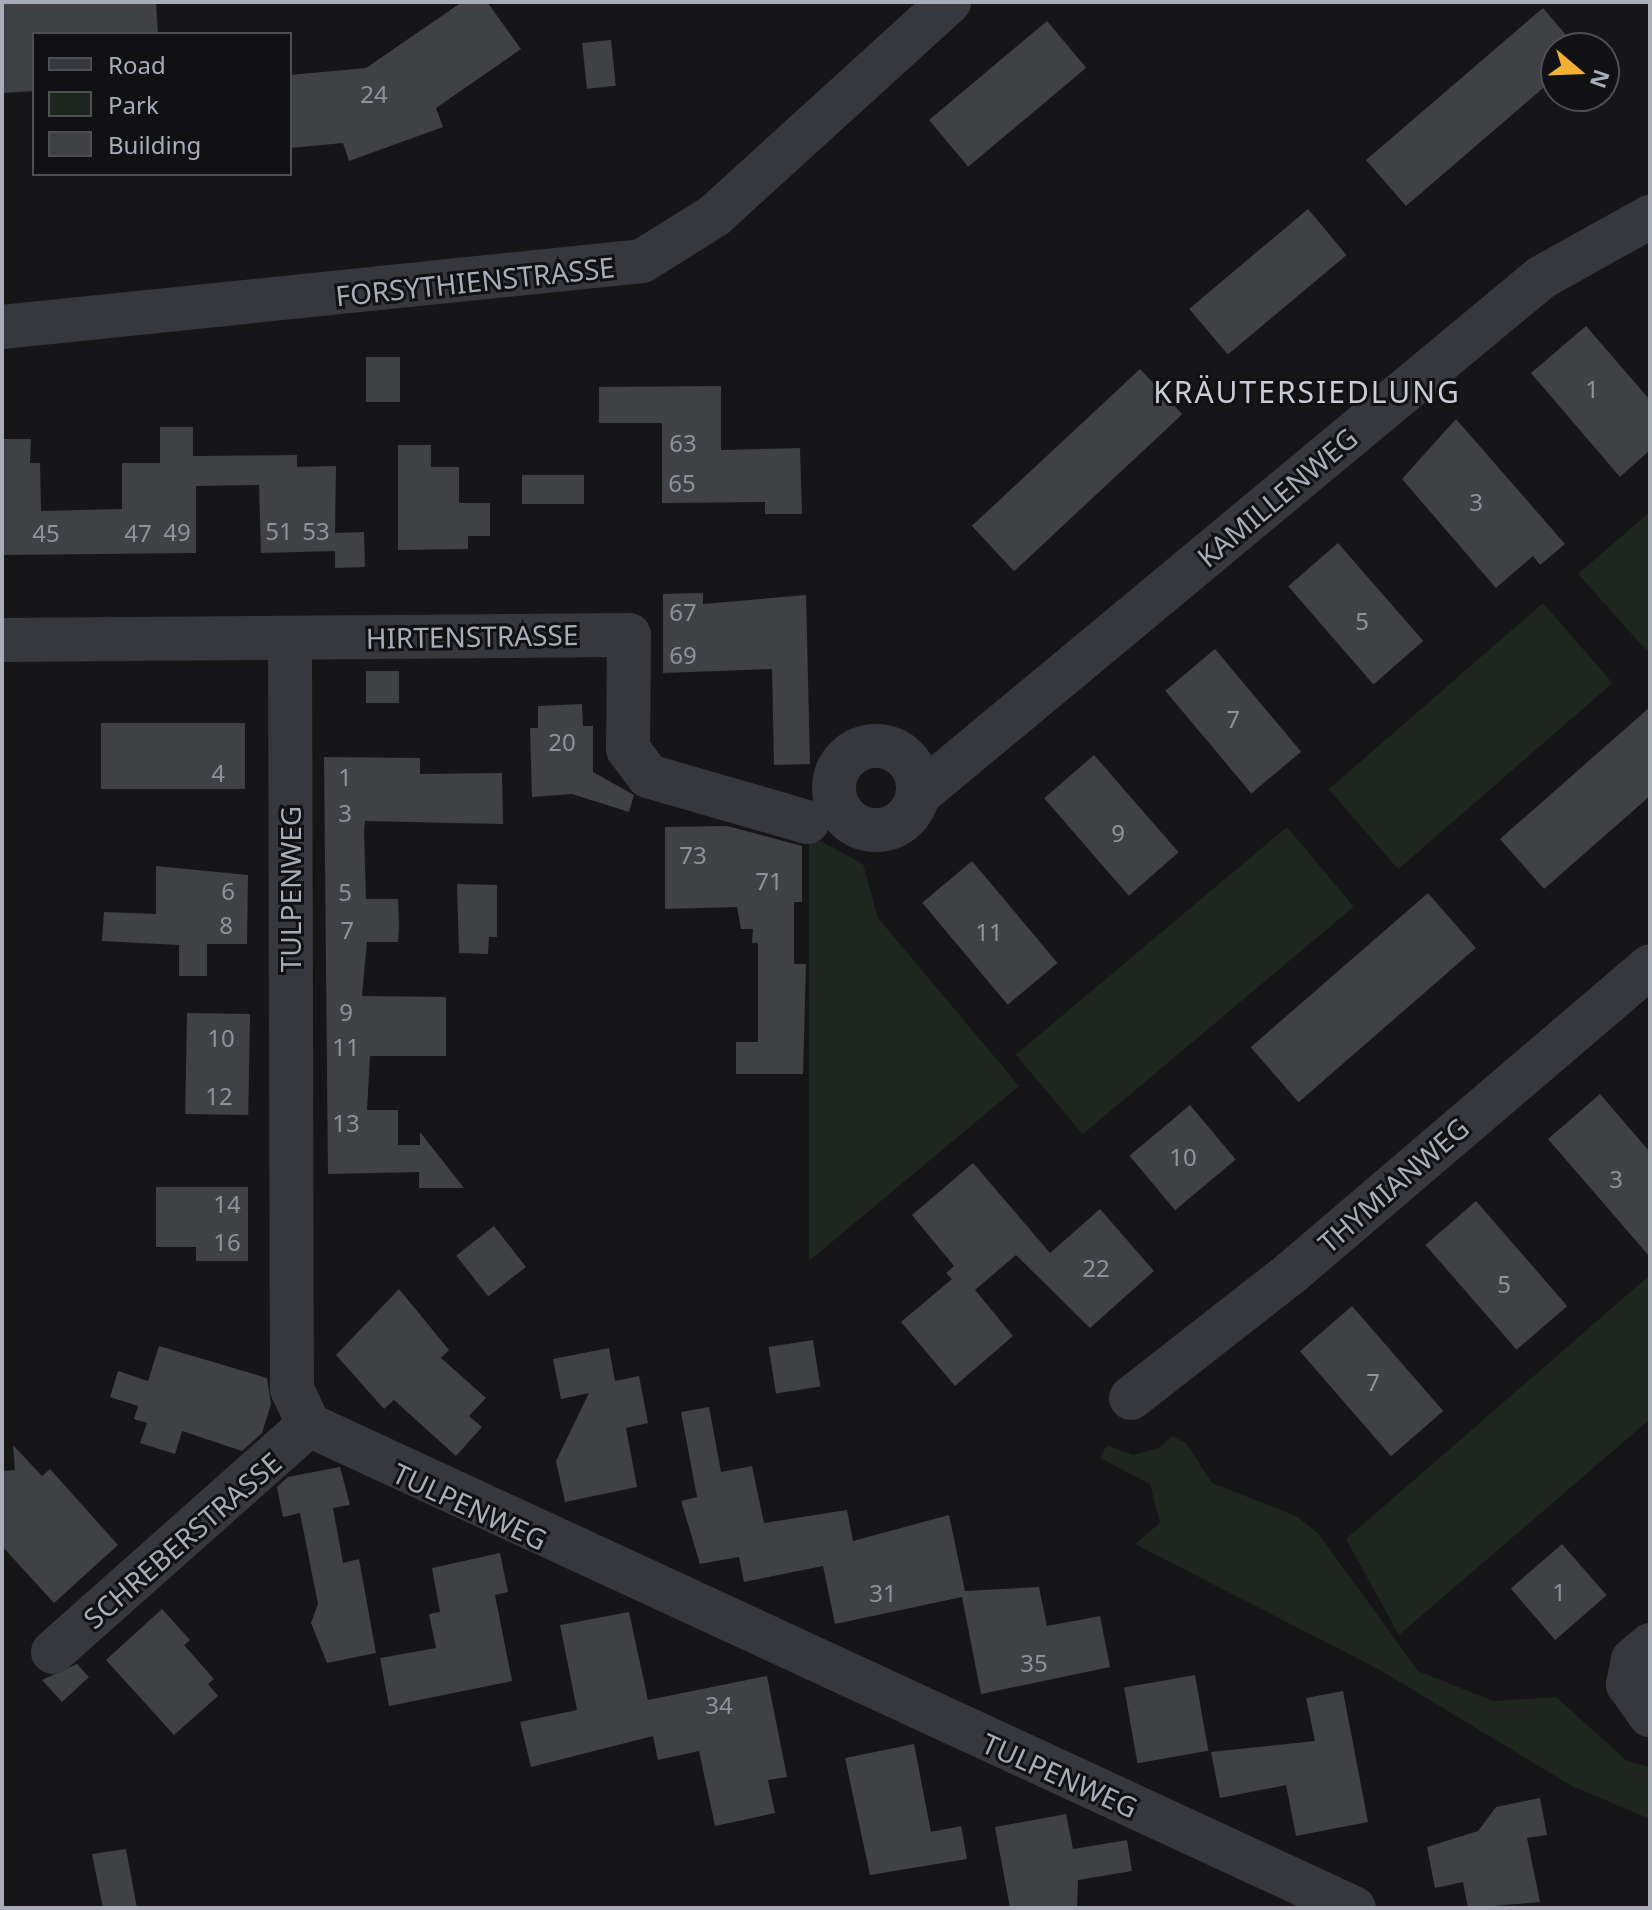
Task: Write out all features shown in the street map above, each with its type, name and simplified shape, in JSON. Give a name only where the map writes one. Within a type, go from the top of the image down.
[{"type":"street","name":"FORSYTHIENSTRASSE","points":[[2,327],[642,261],[714,216],[949,2]]},
{"type":"street","name":"KAMILLENWEG","points":[[917,796],[1542,277],[1650,217]]},
{"type":"street","name":"HIRTENSTRASSE","points":[[2,640],[629,635],[628,749],[648,776],[807,822]]},
{"type":"street","name":"TULPENWEG","points":[[290,638],[292,1389],[309,1425],[1354,1908]]},
{"type":"street","name":"THYMIANWEG","points":[[1131,1398],[1291,1273],[1650,966]]},
{"type":"street","name":"SCHREBERSTRASSE","points":[[53,1652],[309,1425]]},
{"type":"street","points":[[1650,1645],[1633,1660],[1628,1684],[1650,1715]]},
{"type":"green space","points":[[1650,512],[1650,647],[1646,650],[1578,574]]},
{"type":"green space","points":[[1543,603],[1613,683],[1398,869],[1329,789]]},
{"type":"green space","points":[[1287,827],[1354,907],[1083,1134],[1016,1055]]},
{"type":"green space","points":[[809,835],[863,864],[878,918],[1019,1086],[809,1261]]},
{"type":"green space","points":[[1650,1275],[1650,1419],[1399,1635],[1346,1539]]},
{"type":"green space","points":[[1172,1436],[1186,1443],[1212,1483],[1296,1516],[1318,1533],[1418,1671],[1493,1701],[1556,1697],[1627,1761],[1650,1767],[1650,1819],[1572,1786],[1380,1670],[1135,1544],[1160,1523],[1150,1484],[1100,1458],[1107,1445],[1133,1455],[1159,1448]]},
{"type":"building","points":[[2,2],[156,2],[158,32],[32,32],[32,91],[2,93]]},
{"type":"building","points":[[462,2],[487,2],[521,49],[436,108],[443,127],[349,161],[343,143],[292,148],[292,75],[366,68]]},
{"type":"building","points":[[1543,8],[1563,32],[1540,32],[1540,91],[1406,206],[1366,160]]},
{"type":"building","points":[[1047,21],[1086,68],[968,167],[929,120]]},
{"type":"building","points":[[611,40],[616,86],[587,89],[582,43]]},
{"type":"building","points":[[1308,209],[1347,255],[1228,355],[1189,309]]},
{"type":"building","points":[[1586,326],[1650,400],[1650,450],[1620,477],[1531,373]]},
{"type":"building","points":[[366,357],[400,357],[400,402],[366,402]]},
{"type":"building","points":[[1140,369],[1182,414],[1014,571],[972,526]]},
{"type":"building","points":[[721,386],[721,450],[800,448],[802,514],[765,514],[765,502],[662,503],[662,423],[599,423],[599,387]]},
{"type":"building","points":[[1456,419],[1565,544],[1540,565],[1533,556],[1496,588],[1402,479]]},
{"type":"building","points":[[160,427],[193,427],[193,456],[297,455],[297,467],[336,466],[335,533],[364,532],[365,567],[335,568],[335,551],[261,553],[259,485],[196,486],[196,553],[2,555],[2,439],[31,439],[30,463],[40,463],[41,511],[122,509],[122,463],[160,463]]},
{"type":"building","points":[[398,445],[431,445],[431,467],[459,467],[459,503],[490,503],[490,536],[468,536],[468,549],[398,550]]},
{"type":"building","points":[[522,475],[584,475],[584,504],[522,504]]},
{"type":"building","points":[[1338,543],[1423,641],[1373,684],[1288,586]]},
{"type":"building","points":[[703,593],[703,604],[806,595],[810,764],[774,765],[772,669],[663,673],[663,594]]},
{"type":"building","points":[[1215,649],[1301,752],[1251,793],[1165,691]]},
{"type":"building","points":[[366,671],[399,671],[399,703],[366,703]]},
{"type":"building","points":[[582,704],[583,726],[593,726],[593,772],[634,795],[629,812],[572,794],[532,797],[530,728],[538,728],[538,706]]},
{"type":"building","points":[[1650,707],[1650,796],[1544,889],[1500,839]]},
{"type":"building","points":[[101,723],[245,723],[245,789],[101,789]]},
{"type":"building","points":[[1094,755],[1179,852],[1129,896],[1044,798]]},
{"type":"building","points":[[324,757],[420,758],[420,774],[502,773],[503,824],[365,821],[364,831],[366,899],[398,899],[399,927],[398,942],[367,942],[362,996],[446,997],[446,1056],[370,1056],[367,1110],[398,1110],[398,1145],[420,1145],[420,1132],[464,1188],[419,1188],[419,1172],[328,1174]]},
{"type":"building","points":[[727,826],[802,846],[802,902],[794,902],[794,964],[806,964],[803,1074],[736,1074],[736,1042],[758,1042],[758,943],[752,943],[753,929],[741,929],[737,907],[665,909],[665,827]]},
{"type":"building","points":[[972,861],[1057,963],[1008,1005],[922,903]]},
{"type":"building","points":[[156,866],[248,875],[247,944],[207,944],[207,976],[179,976],[179,945],[102,941],[104,912],[156,914]]},
{"type":"building","points":[[457,884],[497,885],[497,937],[489,937],[488,954],[459,953]]},
{"type":"building","points":[[1428,893],[1476,948],[1299,1102],[1251,1047]]},
{"type":"building","points":[[187,1013],[250,1014],[248,1115],[185,1114]]},
{"type":"building","points":[[1600,1094],[1650,1152],[1650,1257],[1548,1139]]},
{"type":"building","points":[[1190,1105],[1236,1159],[1175,1210],[1129,1156]]},
{"type":"building","points":[[973,1163],[1050,1253],[1100,1209],[1154,1271],[1090,1328],[1016,1255],[975,1290],[1013,1336],[955,1386],[901,1322],[952,1279],[946,1273],[954,1266],[912,1215]]},
{"type":"building","points":[[156,1187],[248,1187],[248,1261],[196,1261],[196,1247],[156,1247]]},
{"type":"building","points":[[1476,1201],[1567,1306],[1517,1350],[1425,1245]]},
{"type":"building","points":[[494,1226],[526,1267],[488,1297],[456,1256]]},
{"type":"building","points":[[399,1289],[449,1350],[441,1358],[486,1398],[469,1416],[482,1427],[456,1456],[394,1400],[384,1409],[336,1355]]},
{"type":"building","points":[[1352,1306],[1443,1411],[1391,1456],[1300,1351]]},
{"type":"building","points":[[813,1340],[820,1386],[776,1393],[769,1347]]},
{"type":"building","points":[[159,1346],[267,1378],[271,1404],[262,1433],[242,1451],[182,1431],[175,1454],[140,1443],[147,1423],[134,1419],[138,1406],[110,1397],[118,1371],[148,1381]]},
{"type":"building","points":[[609,1348],[615,1381],[639,1376],[648,1423],[626,1428],[637,1487],[565,1502],[556,1461],[589,1393],[561,1399],[553,1359]]},
{"type":"building","points":[[709,1407],[721,1472],[752,1466],[764,1523],[847,1510],[853,1541],[949,1515],[965,1591],[1039,1587],[1047,1626],[1100,1616],[1110,1667],[981,1694],[962,1597],[835,1624],[823,1566],[744,1582],[739,1557],[700,1564],[681,1501],[697,1497],[681,1412]]},
{"type":"building","points":[[13,1445],[42,1476],[50,1469],[118,1545],[54,1603],[2,1546],[2,1471],[15,1470]]},
{"type":"building","points":[[340,1467],[350,1505],[333,1508],[343,1563],[359,1559],[376,1653],[327,1663],[311,1623],[318,1604],[300,1513],[283,1517],[277,1487],[288,1477]]},
{"type":"building","points":[[1562,1544],[1607,1595],[1555,1640],[1511,1589]]},
{"type":"building","points":[[500,1553],[508,1592],[495,1595],[512,1681],[389,1706],[380,1658],[436,1648],[429,1614],[440,1612],[432,1568]]},
{"type":"building","points":[[162,1609],[190,1640],[184,1645],[214,1679],[208,1684],[218,1696],[174,1735],[106,1660]]},
{"type":"building","points":[[629,1612],[648,1700],[767,1676],[787,1777],[768,1780],[775,1813],[715,1826],[699,1751],[658,1760],[653,1736],[531,1767],[520,1722],[577,1710],[560,1625]]},
{"type":"building","points":[[77,1664],[89,1677],[62,1702],[42,1680]]},
{"type":"building","points":[[1195,1675],[1208,1751],[1137,1763],[1124,1688]]},
{"type":"building","points":[[1343,1691],[1368,1822],[1296,1836],[1286,1785],[1220,1798],[1211,1752],[1315,1741],[1306,1698]]},
{"type":"building","points":[[914,1744],[931,1832],[961,1826],[967,1859],[870,1875],[845,1758]]},
{"type":"building","points":[[1540,1798],[1547,1835],[1527,1838],[1540,1902],[1468,1908],[1463,1882],[1435,1888],[1427,1847],[1478,1831],[1496,1807]]},
{"type":"building","points":[[1066,1814],[1073,1849],[1127,1840],[1132,1871],[1078,1880],[1077,1908],[1010,1908],[995,1827]]},
{"type":"building","points":[[126,1849],[137,1908],[103,1908],[92,1854]]},
{"type":"district","name":"KRÄUTERSIEDLUNG","points":[[1307,392]]}]
